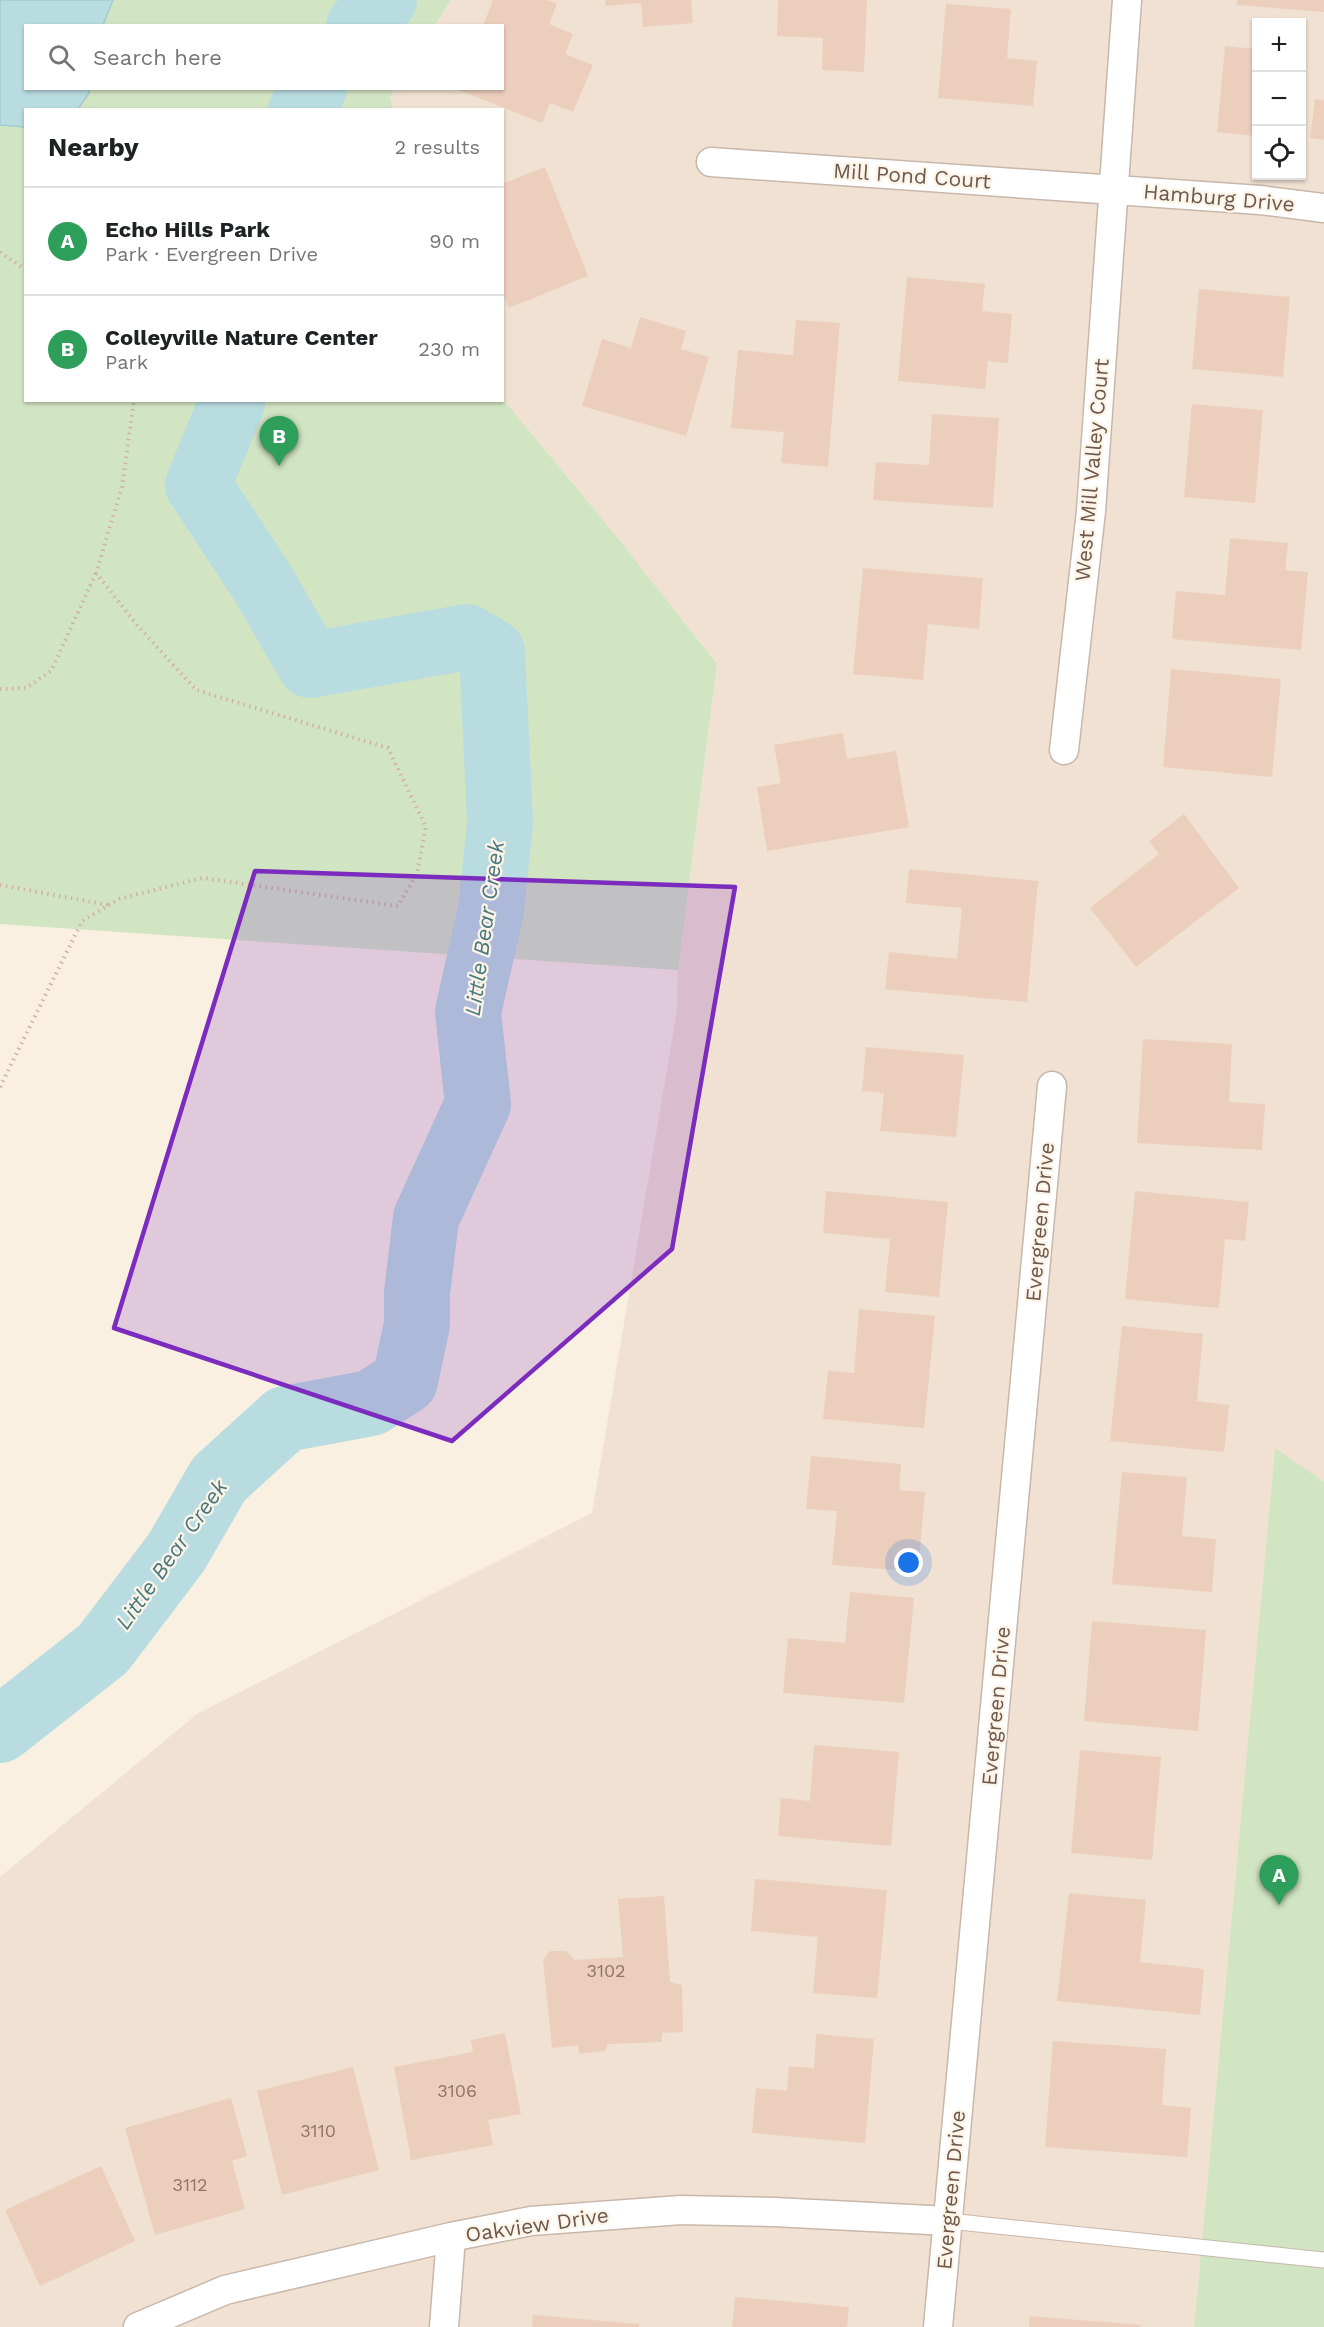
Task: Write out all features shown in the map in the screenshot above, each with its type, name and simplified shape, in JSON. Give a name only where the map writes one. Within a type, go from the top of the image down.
[{"type":"street","name":"West Mill Valley Court","points":[[1064,750],[1091,511],[1127,0]]},
{"type":"street","name":"Mill Pond Court","points":[[711,162],[1114,189]]},
{"type":"street","name":"Hamburg Drive","points":[[1114,189],[1260,200],[1324,208]]},
{"type":"street","name":"Evergreen Drive","points":[[938,2327],[1052,1086]]},
{"type":"street","name":"Oakview Drive","points":[[138,2327],[225,2290],[531,2221],[681,2210],[774,2212],[949,2221]]},
{"type":"street","points":[[444,2327],[452,2237]]},
{"type":"lane","points":[[949,2221],[1324,2260]]},
{"type":"path","points":[[0,252],[24,269]]},
{"type":"path","points":[[0,689],[26,688],[51,671],[96,573],[122,487],[134,402]]},
{"type":"path","points":[[0,1087],[82,921],[119,899],[202,878],[398,906],[417,873],[426,827],[388,748],[196,690],[137,625],[96,573]]},
{"type":"path","points":[[0,885],[109,905]]},
{"type":"highlighted area","points":[[255,871],[735,887],[672,1249],[452,1441],[114,1328]]},
{"type":"shaded area","points":[[451,0],[1324,0],[1324,1482],[1275,1449],[1194,2327],[0,2327],[0,1877],[197,1714],[592,1513],[677,1010],[678,970],[717,664],[613,532],[504,400],[504,108],[394,108],[390,97],[394,90],[504,90],[504,24],[436,24]]},
{"type":"green space","points":[[0,0],[451,0],[436,24],[24,24],[24,90],[394,90],[390,97],[394,108],[24,108],[24,402],[504,400],[613,532],[717,664],[678,970],[0,924]]},
{"type":"green space","points":[[1275,1448],[1324,1482],[1324,2327],[1194,2327]]},
{"type":"water","points":[[0,0],[113,0],[103,24],[24,24],[24,90],[89,90],[89,93],[79,108],[24,108],[24,127],[0,125]]},
{"type":"building","points":[[493,0],[548,0],[557,4],[549,24],[573,34],[565,54],[593,65],[573,112],[550,103],[542,123],[459,90],[504,90],[504,24],[484,24]]},
{"type":"building","points":[[605,0],[691,0],[693,23],[643,27],[641,3],[606,6]]},
{"type":"building","points":[[778,0],[867,0],[864,72],[822,70],[823,38],[777,36]]},
{"type":"building","points":[[1237,0],[1324,0],[1324,12],[1237,5]]},
{"type":"building","points":[[946,4],[1011,9],[1007,58],[1037,61],[1033,106],[938,98]]},
{"type":"building","points":[[1225,46],[1252,49],[1252,136],[1217,132]]},
{"type":"building","points":[[1315,99],[1324,100],[1324,140],[1310,138]]},
{"type":"building","points":[[545,167],[588,276],[509,308],[504,297],[504,183]]},
{"type":"building","points":[[907,277],[985,284],[982,311],[1012,314],[1008,363],[988,361],[985,389],[898,381]]},
{"type":"building","points":[[1199,289],[1290,297],[1283,377],[1192,369]]},
{"type":"building","points":[[640,317],[686,331],[681,349],[709,357],[686,436],[582,406],[602,339],[631,348]]},
{"type":"building","points":[[796,320],[840,323],[828,467],[781,463],[784,432],[731,428],[738,350],[793,355]]},
{"type":"building","points":[[1192,404],[1263,410],[1255,503],[1184,497]]},
{"type":"building","points":[[932,414],[999,418],[993,508],[873,500],[876,462],[929,465]]},
{"type":"building","points":[[1230,538],[1288,543],[1285,570],[1308,572],[1301,650],[1172,639],[1176,591],[1225,595]]},
{"type":"building","points":[[863,568],[983,578],[979,629],[928,624],[923,680],[853,674]]},
{"type":"building","points":[[1171,669],[1281,679],[1272,777],[1163,767]]},
{"type":"building","points":[[843,733],[847,759],[896,751],[909,827],[767,851],[757,787],[781,783],[774,745]]},
{"type":"building","points":[[1184,814],[1239,888],[1136,967],[1090,908],[1159,854],[1149,841]]},
{"type":"building","points":[[909,869],[1038,881],[1027,1002],[885,989],[889,952],[957,959],[962,908],[906,903]]},
{"type":"building","points":[[1143,1039],[1232,1044],[1229,1102],[1265,1104],[1262,1150],[1137,1143]]},
{"type":"building","points":[[866,1047],[964,1055],[956,1137],[880,1131],[884,1093],[862,1091]]},
{"type":"building","points":[[826,1191],[948,1202],[939,1297],[885,1292],[890,1239],[823,1233]]},
{"type":"building","points":[[1135,1191],[1249,1202],[1245,1241],[1225,1239],[1219,1308],[1125,1299]]},
{"type":"building","points":[[859,1309],[935,1316],[924,1428],[823,1419],[828,1371],[854,1373]]},
{"type":"building","points":[[1122,1326],[1203,1334],[1197,1401],[1229,1405],[1224,1452],[1110,1441]]},
{"type":"building","points":[[811,1456],[901,1464],[899,1490],[925,1492],[918,1572],[832,1565],[837,1511],[806,1509]]},
{"type":"building","points":[[1122,1472],[1187,1477],[1182,1536],[1216,1539],[1212,1592],[1112,1584]]},
{"type":"building","points":[[850,1592],[914,1598],[904,1703],[783,1693],[788,1638],[845,1643]]},
{"type":"building","points":[[1092,1621],[1206,1630],[1198,1731],[1084,1721]]},
{"type":"building","points":[[814,1745],[899,1752],[891,1846],[778,1836],[781,1798],[810,1801]]},
{"type":"building","points":[[1080,1750],[1161,1757],[1152,1860],[1071,1853]]},
{"type":"building","points":[[755,1879],[887,1890],[877,1998],[813,1993],[818,1937],[751,1931]]},
{"type":"building","points":[[1069,1893],[1146,1900],[1140,1962],[1204,1969],[1200,2015],[1057,2001]]},
{"type":"building","points":[[664,1896],[670,1982],[682,1985],[683,2032],[662,2033],[662,2042],[608,2044],[605,2051],[579,2054],[578,2045],[552,2048],[543,1960],[550,1951],[566,1951],[575,1960],[623,1957],[618,1899]]},
{"type":"building","points":[[505,2033],[521,2114],[488,2120],[493,2145],[411,2160],[394,2067],[473,2052],[471,2040]]},
{"type":"building","points":[[816,2034],[874,2039],[865,2143],[752,2133],[756,2088],[787,2091],[789,2066],[814,2068]]},
{"type":"building","points":[[1053,2041],[1166,2049],[1162,2105],[1191,2108],[1187,2157],[1045,2147]]},
{"type":"building","points":[[353,2067],[379,2170],[282,2195],[257,2091]]},
{"type":"building","points":[[231,2098],[247,2156],[232,2161],[245,2209],[155,2235],[125,2128]]},
{"type":"building","points":[[101,2166],[135,2241],[40,2286],[5,2210]]},
{"type":"building","points":[[735,2297],[849,2307],[847,2327],[732,2327]]},
{"type":"building","points":[[533,2315],[639,2324],[639,2327],[532,2327]]},
{"type":"building","points":[[1030,2316],[1141,2325],[1140,2327],[1029,2327]]},
{"type":"waterway","name":"Little Bear Creek","points":[[361,24],[384,0]]},
{"type":"waterway","name":"Little Bear Creek","points":[[302,108],[313,90]]},
{"type":"waterway","name":"Little Bear Creek","points":[[0,1730],[103,1649],[176,1553],[219,1479],[285,1419],[371,1403],[405,1381],[417,1324],[417,1293],[426,1218],[478,1104],[468,1012],[491,910],[500,822],[492,652],[467,637],[310,665],[262,582],[198,485],[232,402]]},
{"type":"place","name":"Colleyville Nature Center","points":[[279,466]]},
{"type":"place","name":"Echo Hills Park","points":[[1279,1905]]}]
